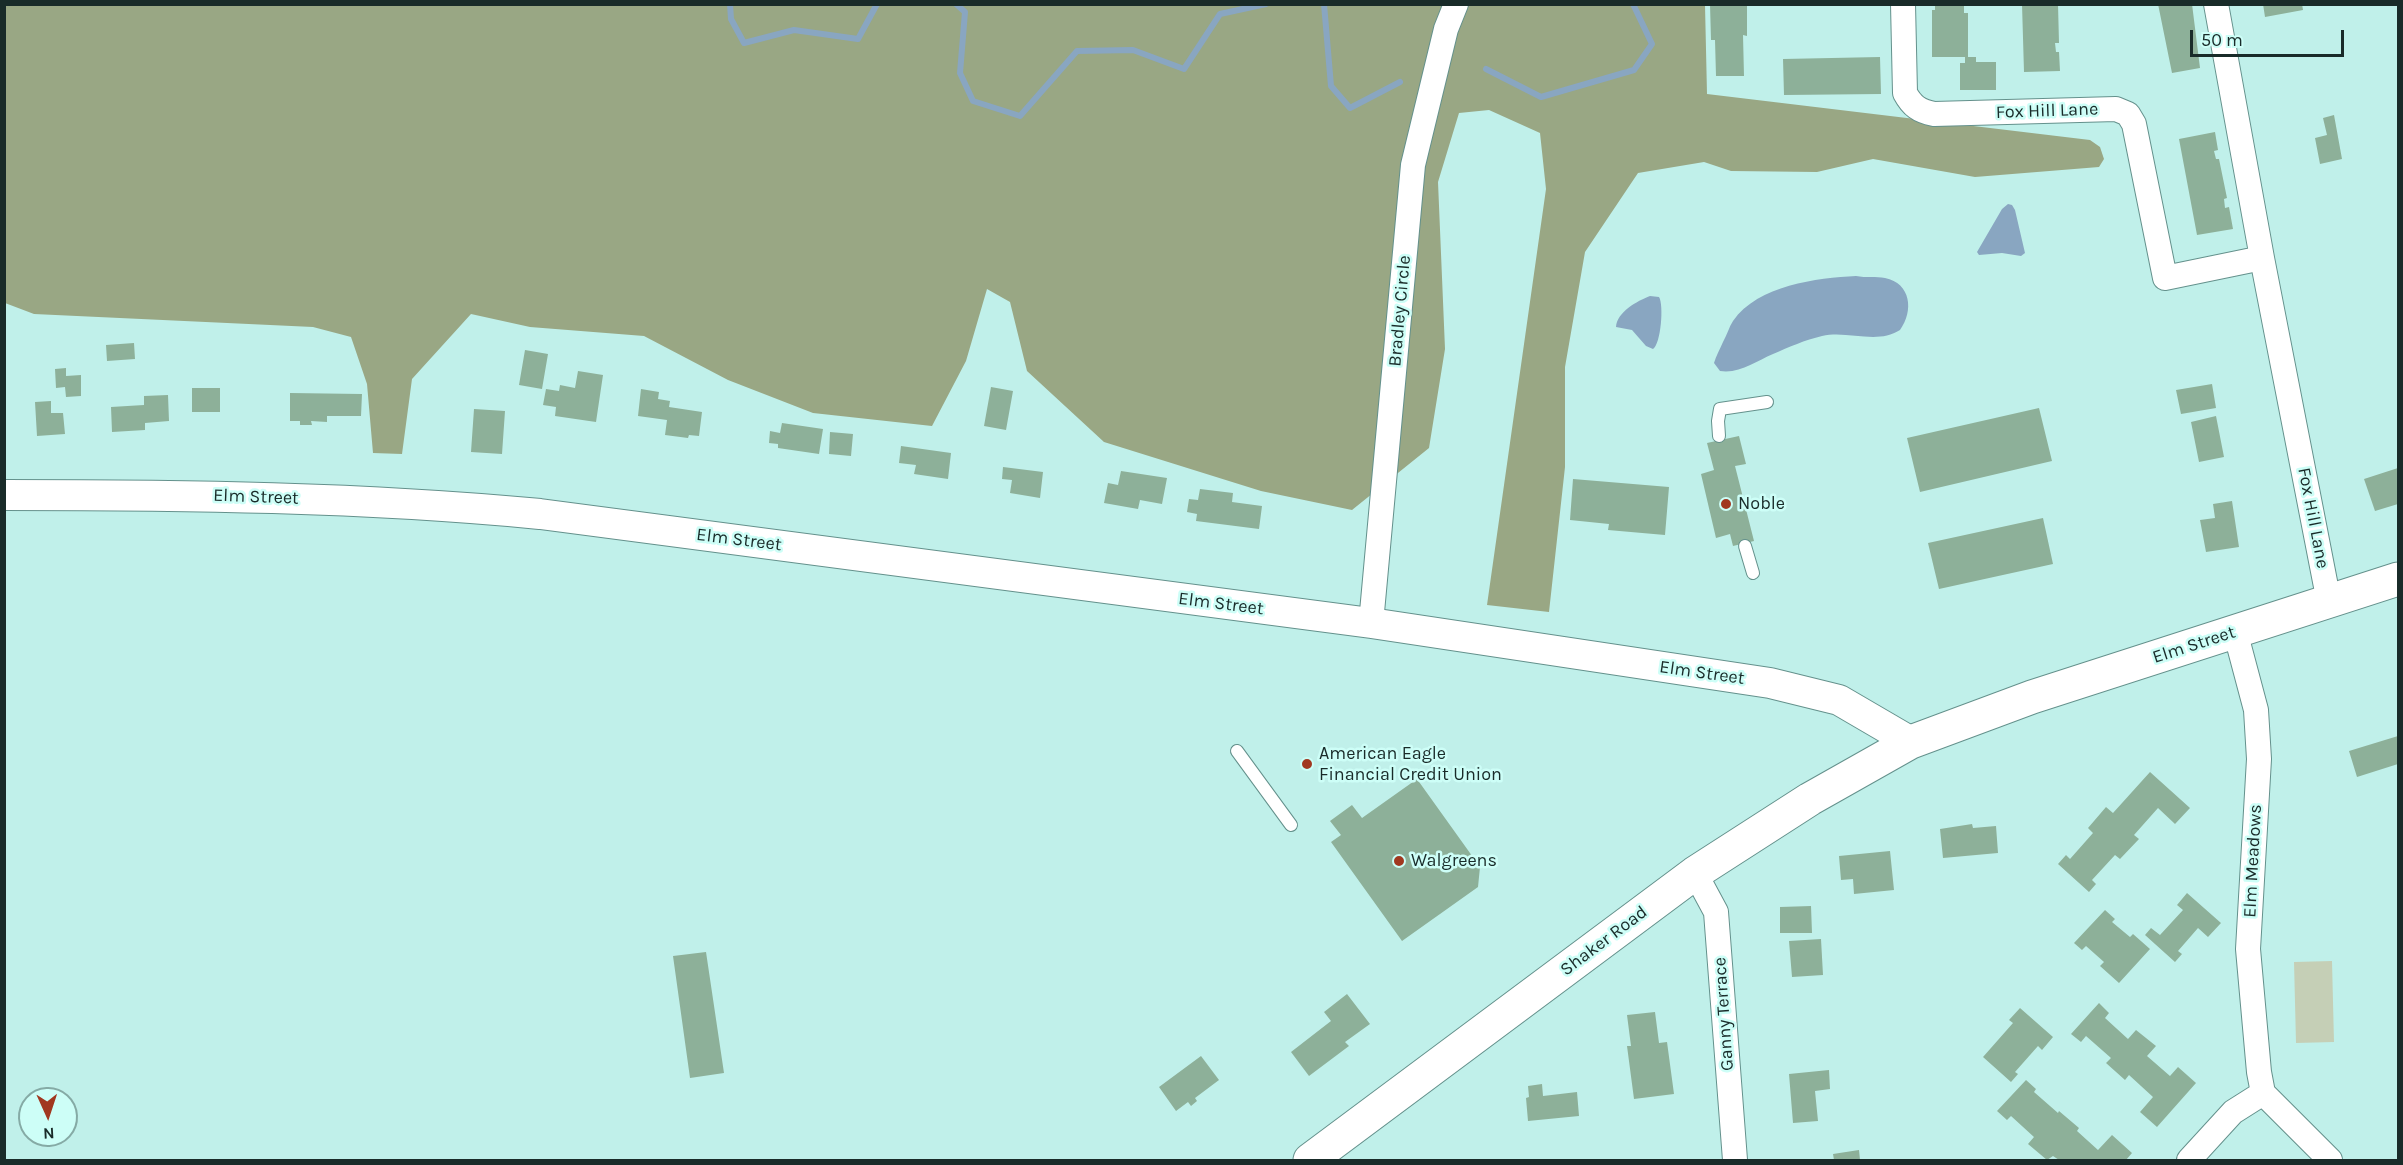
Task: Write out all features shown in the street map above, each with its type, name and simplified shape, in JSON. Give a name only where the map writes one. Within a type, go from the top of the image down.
[{"type":"main road","name":"Elm Street","points":[[1911,742],[2032,697],[2398,579]]},
{"type":"main road","name":"Shaker Road","points":[[1310,1161],[1695,873],[1810,798],[1911,742]]},
{"type":"street","name":"Bradley Circle","points":[[1371,623],[1413,165],[1446,29],[1456,4]]},
{"type":"street","name":"Fox Hill Lane","points":[[1903,4],[1905,93],[1911,104],[1920,111],[1934,114],[2116,109],[2128,114],[2134,124],[2165,278],[2262,258]]},
{"type":"street","name":"Fox Hill Lane","points":[[2216,4],[2262,258],[2329,602]]},
{"type":"street","name":"Elm Street","points":[[4,495],[242,496],[440,505],[552,516],[1371,623],[1770,683],[1839,700],[1911,742]]},
{"type":"street","name":"Elm Meadows","points":[[2235,631],[2256,710],[2258,749],[2248,949],[2256,1050],[2263,1093]]},
{"type":"street","name":"Ganny Terrace","points":[[1695,873],[1716,912],[1735,1161]]},
{"type":"street","points":[[2189,1161],[2233,1112],[2263,1093],[2330,1161]]},
{"type":"lane","points":[[1719,436],[1720,409],[1767,402]]},
{"type":"lane","points":[[1745,546],[1753,573]]},
{"type":"lane","points":[[1237,752],[1292,825]]},
{"type":"green space","points":[[5,5],[1705,5],[1707,94],[2090,140],[2100,147],[2104,159],[2099,167],[1975,177],[1873,159],[1817,172],[1731,171],[1704,162],[1638,173],[1585,252],[1565,367],[1565,467],[1549,612],[1487,605],[1546,189],[1540,133],[1489,110],[1459,113],[1438,182],[1445,349],[1429,448],[1352,510],[1261,491],[1104,442],[1027,371],[1010,302],[987,289],[966,361],[932,426],[813,413],[728,380],[644,336],[530,327],[471,314],[412,379],[402,454],[373,453],[367,384],[351,337],[313,327],[34,314],[5,303]]},
{"type":"green space","points":[[2332,961],[2334,1042],[2296,1043],[2294,962]]},
{"type":"water","points":[[2008,204],[2012,205],[2015,210],[2025,253],[2021,256],[2002,253],[1979,255],[1977,252],[2002,209]]},
{"type":"water","points":[[1856,276],[1885,278],[1894,281],[1905,292],[1908,299],[1907,315],[1900,330],[1872,337],[1822,336],[1797,344],[1734,371],[1720,371],[1714,363],[1733,321],[1757,299],[1789,286]]},
{"type":"water","points":[[1650,296],[1659,297],[1661,301],[1660,332],[1653,349],[1646,346],[1632,330],[1616,327],[1624,312]]},
{"type":"building","points":[[1710,4],[1747,4],[1747,36],[1743,35],[1744,76],[1716,76],[1715,40],[1711,40]]},
{"type":"building","points":[[1935,4],[1964,4],[1964,13],[1968,13],[1968,57],[1976,57],[1976,62],[1996,62],[1996,90],[1960,90],[1960,63],[1965,63],[1965,57],[1932,57],[1932,10],[1935,10]]},
{"type":"building","points":[[2022,4],[2058,4],[2059,43],[2055,43],[2056,52],[2059,52],[2060,71],[2024,72]]},
{"type":"building","points":[[2158,4],[2192,4],[2200,68],[2172,73]]},
{"type":"building","points":[[2263,4],[2302,4],[2303,10],[2265,17]]},
{"type":"building","points":[[1880,57],[1881,94],[1784,95],[1783,59]]},
{"type":"building","points":[[2334,115],[2342,159],[2320,164],[2315,138],[2327,135],[2323,118]]},
{"type":"building","points":[[2215,132],[2218,150],[2214,151],[2216,159],[2219,159],[2227,198],[2224,199],[2225,208],[2229,207],[2233,229],[2197,235],[2179,139]]},
{"type":"building","points":[[134,343],[135,359],[107,361],[106,345]]},
{"type":"building","points":[[525,350],[548,354],[542,389],[519,385]]},
{"type":"building","points":[[66,368],[66,376],[81,375],[81,396],[66,397],[65,387],[56,388],[55,369]]},
{"type":"building","points":[[578,371],[603,375],[596,422],[555,416],[556,407],[543,405],[546,389],[559,391],[560,385],[575,388]]},
{"type":"building","points":[[2212,384],[2216,408],[2181,414],[2176,390]]},
{"type":"building","points":[[991,387],[1013,391],[1006,430],[984,426]]},
{"type":"building","points":[[192,388],[220,388],[220,412],[192,412]]},
{"type":"building","points":[[641,389],[659,392],[658,399],[670,401],[669,407],[702,412],[699,436],[689,435],[688,438],[665,435],[667,420],[638,416]]},
{"type":"building","points":[[290,393],[362,394],[361,416],[327,416],[327,422],[311,421],[312,425],[300,425],[300,421],[290,421]]},
{"type":"building","points":[[168,395],[169,421],[145,423],[145,430],[112,432],[111,407],[144,405],[144,396]]},
{"type":"building","points":[[51,401],[51,413],[63,413],[65,434],[37,436],[35,402]]},
{"type":"building","points":[[2039,408],[2052,461],[1920,492],[1907,438]]},
{"type":"building","points":[[474,409],[505,411],[502,454],[471,452]]},
{"type":"building","points":[[2216,416],[2224,457],[2199,462],[2191,422]]},
{"type":"building","points":[[782,423],[823,429],[819,454],[778,448],[778,444],[769,443],[770,431],[780,433]]},
{"type":"building","points":[[830,432],[853,434],[851,456],[829,454]]},
{"type":"building","name":"Noble","points":[[1739,436],[1746,464],[1735,466],[1754,541],[1733,546],[1730,534],[1716,538],[1701,474],[1714,470],[1707,443]]},
{"type":"building","points":[[901,446],[951,453],[948,479],[914,474],[916,465],[899,463]]},
{"type":"building","points":[[1003,467],[1043,472],[1040,498],[1010,493],[1012,480],[1002,479]]},
{"type":"building","points":[[2398,468],[2398,504],[2375,511],[2364,479]]},
{"type":"building","points":[[1121,471],[1167,478],[1162,504],[1140,500],[1138,509],[1104,503],[1108,483],[1118,485]]},
{"type":"building","points":[[1573,479],[1669,487],[1665,535],[1608,530],[1609,524],[1570,520]]},
{"type":"building","points":[[1200,489],[1233,493],[1232,502],[1262,506],[1259,529],[1196,521],[1197,514],[1187,512],[1189,499],[1198,500]]},
{"type":"building","points":[[2232,501],[2239,547],[2206,552],[2200,520],[2215,518],[2213,504]]},
{"type":"building","points":[[2043,518],[2053,564],[1939,589],[1928,543]]},
{"type":"building","points":[[2398,736],[2398,764],[2357,777],[2349,751]]},
{"type":"building","points":[[2150,772],[2190,808],[2175,824],[2158,808],[2134,835],[2139,839],[2120,859],[2115,855],[2092,880],[2096,884],[2089,892],[2058,864],[2066,855],[2070,859],[2093,833],[2088,828],[2106,807],[2113,813]]},
{"type":"building","points":[[1417,779],[1480,867],[1478,887],[1402,941],[1331,842],[1341,835],[1330,821],[1352,805],[1362,818]]},
{"type":"building","points":[[1972,824],[1973,828],[1996,826],[1998,853],[1943,858],[1940,829]]},
{"type":"building","points":[[1890,851],[1894,890],[1854,894],[1853,879],[1841,880],[1839,856]]},
{"type":"building","points":[[2187,893],[2221,923],[2208,937],[2198,928],[2178,951],[2182,954],[2175,962],[2145,935],[2151,928],[2160,935],[2183,910],[2177,905]]},
{"type":"building","points":[[1811,906],[1812,933],[1780,933],[1780,907]]},
{"type":"building","points":[[2105,910],[2115,919],[2112,922],[2130,937],[2133,934],[2150,949],[2119,983],[2100,966],[2104,962],[2086,946],[2082,950],[2074,943]]},
{"type":"building","points":[[1821,939],[1823,975],[1792,977],[1789,941]]},
{"type":"building","points":[[706,952],[724,1073],[690,1078],[673,956]]},
{"type":"building","points":[[1347,994],[1370,1024],[1345,1042],[1349,1046],[1309,1076],[1291,1052],[1331,1021],[1324,1012]]},
{"type":"building","points":[[2099,1003],[2109,1013],[2105,1018],[2128,1039],[2136,1030],[2156,1046],[2147,1056],[2170,1076],[2178,1067],[2196,1083],[2157,1127],[2140,1112],[2153,1097],[2129,1075],[2125,1080],[2106,1063],[2111,1058],[2086,1036],[2081,1042],[2071,1034]]},
{"type":"building","points":[[2020,1008],[2053,1037],[2042,1050],[2038,1046],[2015,1072],[2018,1074],[2011,1082],[1983,1057],[2013,1023],[2009,1020]]},
{"type":"building","points":[[1655,1012],[1659,1043],[1667,1042],[1674,1094],[1634,1099],[1627,1046],[1631,1046],[1627,1015]]},
{"type":"building","points":[[1201,1056],[1219,1080],[1195,1098],[1197,1101],[1191,1106],[1188,1102],[1176,1111],[1159,1087]]},
{"type":"building","points":[[1829,1070],[1830,1089],[1815,1091],[1818,1121],[1793,1123],[1789,1074]]},
{"type":"building","points":[[2026,1080],[2036,1089],[2034,1092],[2079,1128],[2077,1131],[2098,1150],[2112,1135],[2132,1153],[2126,1160],[2059,1160],[2053,1156],[2047,1160],[2028,1144],[2034,1137],[2011,1116],[2007,1120],[1997,1111]]},
{"type":"building","points":[[1542,1084],[1543,1096],[1577,1092],[1579,1116],[1528,1121],[1526,1098],[1529,1097],[1528,1086]]},
{"type":"building","points":[[1859,1150],[1860,1160],[1834,1160],[1833,1154]]},
{"type":"waterway","points":[[730,4],[731,19],[744,43],[794,30],[858,39],[877,4]]},
{"type":"waterway","points":[[956,4],[965,12],[960,73],[973,101],[1020,116],[1077,51],[1133,50],[1184,69],[1220,14],[1266,4]]},
{"type":"waterway","points":[[1324,4],[1331,86],[1350,108],[1400,82]]},
{"type":"waterway","points":[[1486,69],[1541,97],[1634,70],[1652,44],[1633,4]]},
{"type":"place","name":"Noble","points":[[1726,504]]},
{"type":"place","name":"American Eagle Financial Credit Union","points":[[1307,764]]},
{"type":"place","name":"Walgreens","points":[[1399,861]]}]
